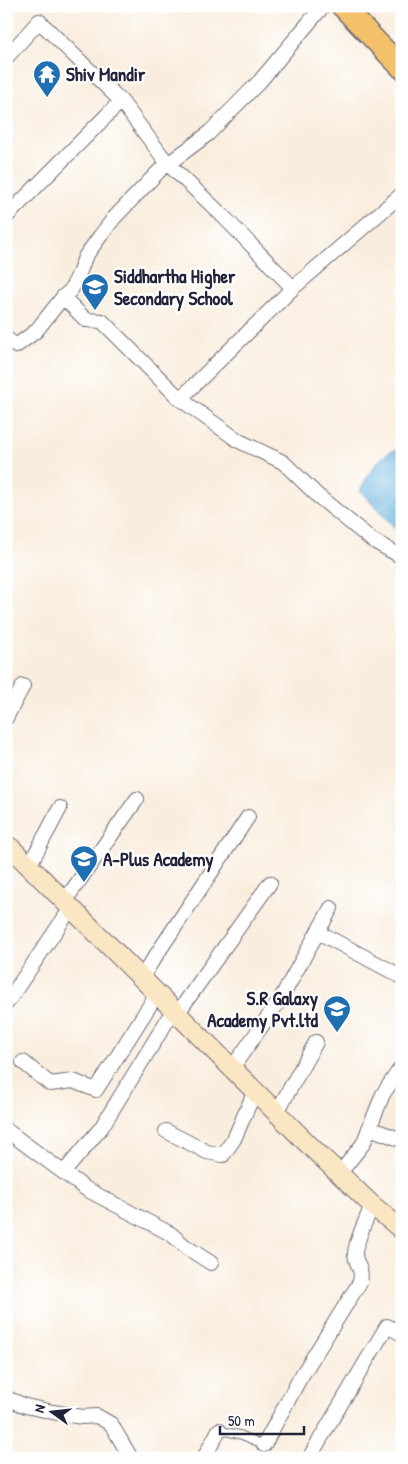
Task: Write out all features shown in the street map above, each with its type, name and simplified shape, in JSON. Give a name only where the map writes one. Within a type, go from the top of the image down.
[{"type":"main road","points":[[342,6],[402,68]]},
{"type":"street","points":[[6,338],[16,346],[36,331],[63,297],[71,290],[85,257],[114,218],[164,166],[208,134],[260,81],[323,6]]},
{"type":"street","points":[[6,58],[39,21],[121,101],[168,164],[221,214],[293,288]]},
{"type":"street","points":[[6,217],[121,101]]},
{"type":"street","points":[[180,399],[293,288],[402,194]]},
{"type":"street","points":[[63,297],[86,320],[102,321],[180,399],[239,441],[283,462],[318,496],[372,540],[402,557]]},
{"type":"street","points":[[6,718],[23,686]]},
{"type":"street","points":[[6,1004],[137,799]]},
{"type":"street","points":[[29,866],[60,808]]},
{"type":"street","points":[[141,978],[248,817]]},
{"type":"street","points":[[6,845],[339,1174],[402,1230]]},
{"type":"street","points":[[64,1172],[101,1128],[175,1012],[270,883]]},
{"type":"street","points":[[232,1068],[280,1000],[331,908]]},
{"type":"street","points":[[318,932],[402,977]]},
{"type":"street","points":[[23,1062],[50,1084],[73,1081],[96,1090],[157,994]]},
{"type":"street","points":[[277,1112],[316,1042]]},
{"type":"street","points":[[339,1174],[363,1144],[383,1094],[402,1066]]},
{"type":"street","points":[[166,1131],[207,1152],[223,1155],[234,1139],[255,1091]]},
{"type":"street","points":[[369,1128],[402,1140]]},
{"type":"street","points":[[6,1130],[86,1188],[171,1234],[186,1247],[211,1263]]},
{"type":"street","points":[[264,1445],[300,1380],[360,1282],[362,1273],[355,1254],[356,1244],[372,1205]]},
{"type":"street","points":[[312,1453],[387,1326],[402,1334]]},
{"type":"street","points":[[6,1398],[26,1406],[53,1412],[82,1417],[97,1416],[111,1424],[131,1458]]},
{"type":"street","points":[[204,1458],[219,1430]]},
{"type":"lane","points":[[219,1430],[241,1435],[264,1445]]},
{"type":"water","points":[[402,449],[402,530],[396,529],[360,491],[377,463],[385,455],[391,451]]},
{"type":"place","name":"Shiv Mandir","points":[[47,98]]},
{"type":"place","name":"Siddhartha Higher Secondary School","points":[[95,311]]},
{"type":"place","name":"A-Plus Academy","points":[[84,883]]},
{"type":"place","name":"S.R Galaxy Academy Pvt.ltd","points":[[337,1033]]}]
